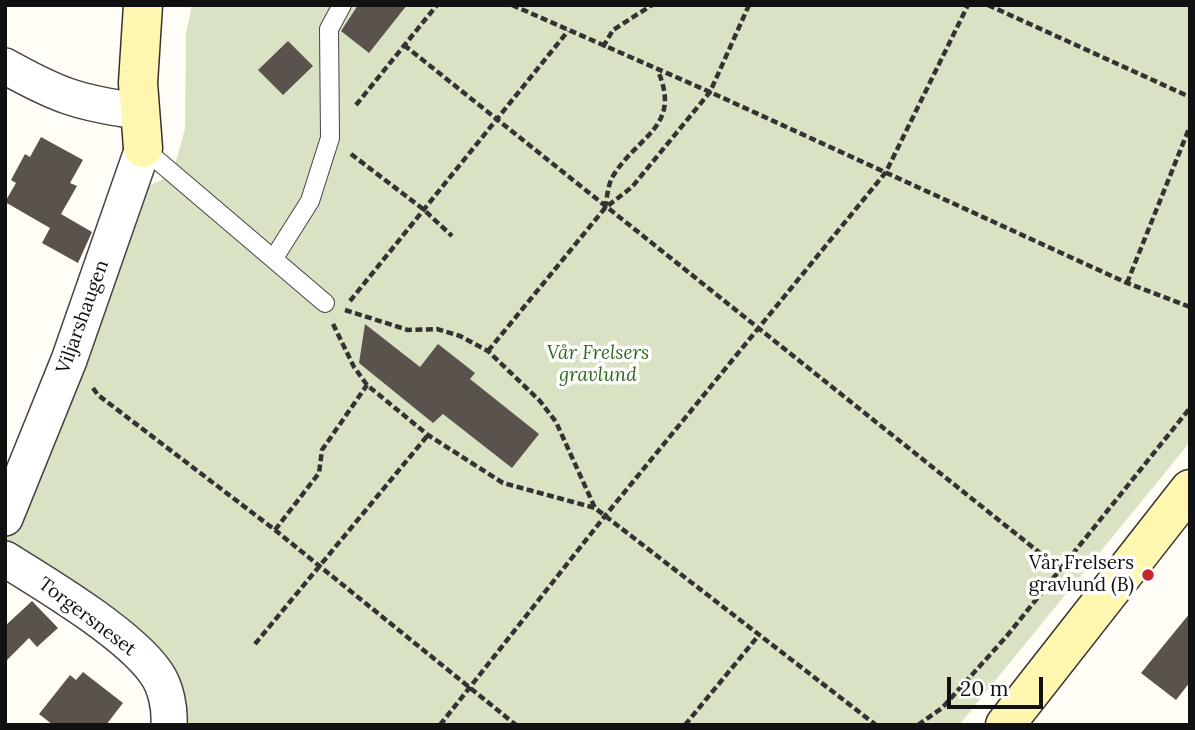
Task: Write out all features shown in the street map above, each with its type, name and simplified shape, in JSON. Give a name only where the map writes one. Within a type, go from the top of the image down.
[{"type":"main road","name":"Viljarshaugen","points":[[140,130],[143,5]]},
{"type":"main road","points":[[1005,725],[1190,489]]},
{"type":"street","points":[[5,66],[57,95],[88,105],[140,130]]},
{"type":"street","name":"Viljarshaugen","points":[[5,518],[69,360],[140,130]]},
{"type":"street","name":"Torgersneset","points":[[5,559],[57,591],[106,628],[156,673],[167,697],[169,725]]},
{"type":"lane","points":[[274,258],[310,201],[330,138],[329,29],[342,5]]},
{"type":"lane","points":[[140,130],[325,303]]},
{"type":"path","points":[[437,5],[330,138],[423,209],[452,236]]},
{"type":"path","points":[[512,5],[710,92],[1127,283],[1190,307]]},
{"type":"path","points":[[603,47],[612,30],[652,5]]},
{"type":"path","points":[[488,351],[605,208],[632,187],[710,92],[749,5]]},
{"type":"path","points":[[440,725],[758,326],[886,172],[968,5]]},
{"type":"path","points":[[988,5],[1190,97]]},
{"type":"path","points":[[343,310],[568,31]]},
{"type":"path","points":[[404,45],[1060,569]]},
{"type":"path","points":[[605,208],[612,178],[660,121],[667,106],[667,92],[658,70]]},
{"type":"path","points":[[1127,283],[1190,126]]},
{"type":"path","points":[[325,303],[408,330],[438,330],[460,336],[488,351],[540,401],[556,422],[595,508]]},
{"type":"path","points":[[325,303],[354,367],[368,385],[428,435],[503,483],[595,508],[876,725]]},
{"type":"path","points":[[87,380],[98,395],[275,530],[516,725]]},
{"type":"path","points":[[275,530],[319,473],[322,450],[368,385]]},
{"type":"path","points":[[918,725],[942,708],[1006,637],[1190,408]]},
{"type":"path","points":[[255,644],[428,435]]},
{"type":"path","points":[[685,725],[759,635]]},
{"type":"green space","name":"Vår Frelsers gravlund","points":[[192,5],[1190,5],[1190,442],[959,725],[161,725],[150,667],[5,559],[5,534],[118,200],[172,175],[185,129],[186,33]]},
{"type":"building","points":[[358,5],[407,5],[369,53],[341,31]]},
{"type":"building","points":[[288,41],[313,66],[283,95],[258,70]]},
{"type":"building","points":[[41,137],[83,160],[70,183],[77,186],[61,214],[92,232],[78,263],[42,243],[50,228],[5,202],[16,183],[11,180],[25,154],[30,157]]},
{"type":"building","points":[[365,324],[420,367],[438,344],[475,373],[470,379],[539,434],[512,468],[443,414],[433,423],[359,363]]},
{"type":"building","points":[[32,601],[58,628],[37,647],[29,638],[5,662],[5,626]]},
{"type":"building","points":[[1190,613],[1190,682],[1176,700],[1141,673]]},
{"type":"building","points":[[83,672],[123,703],[106,725],[53,725],[39,714],[70,675],[76,680]]},
{"type":"place","name":"Vår Frelsers gravlund (B)","points":[[1148,575]]}]
